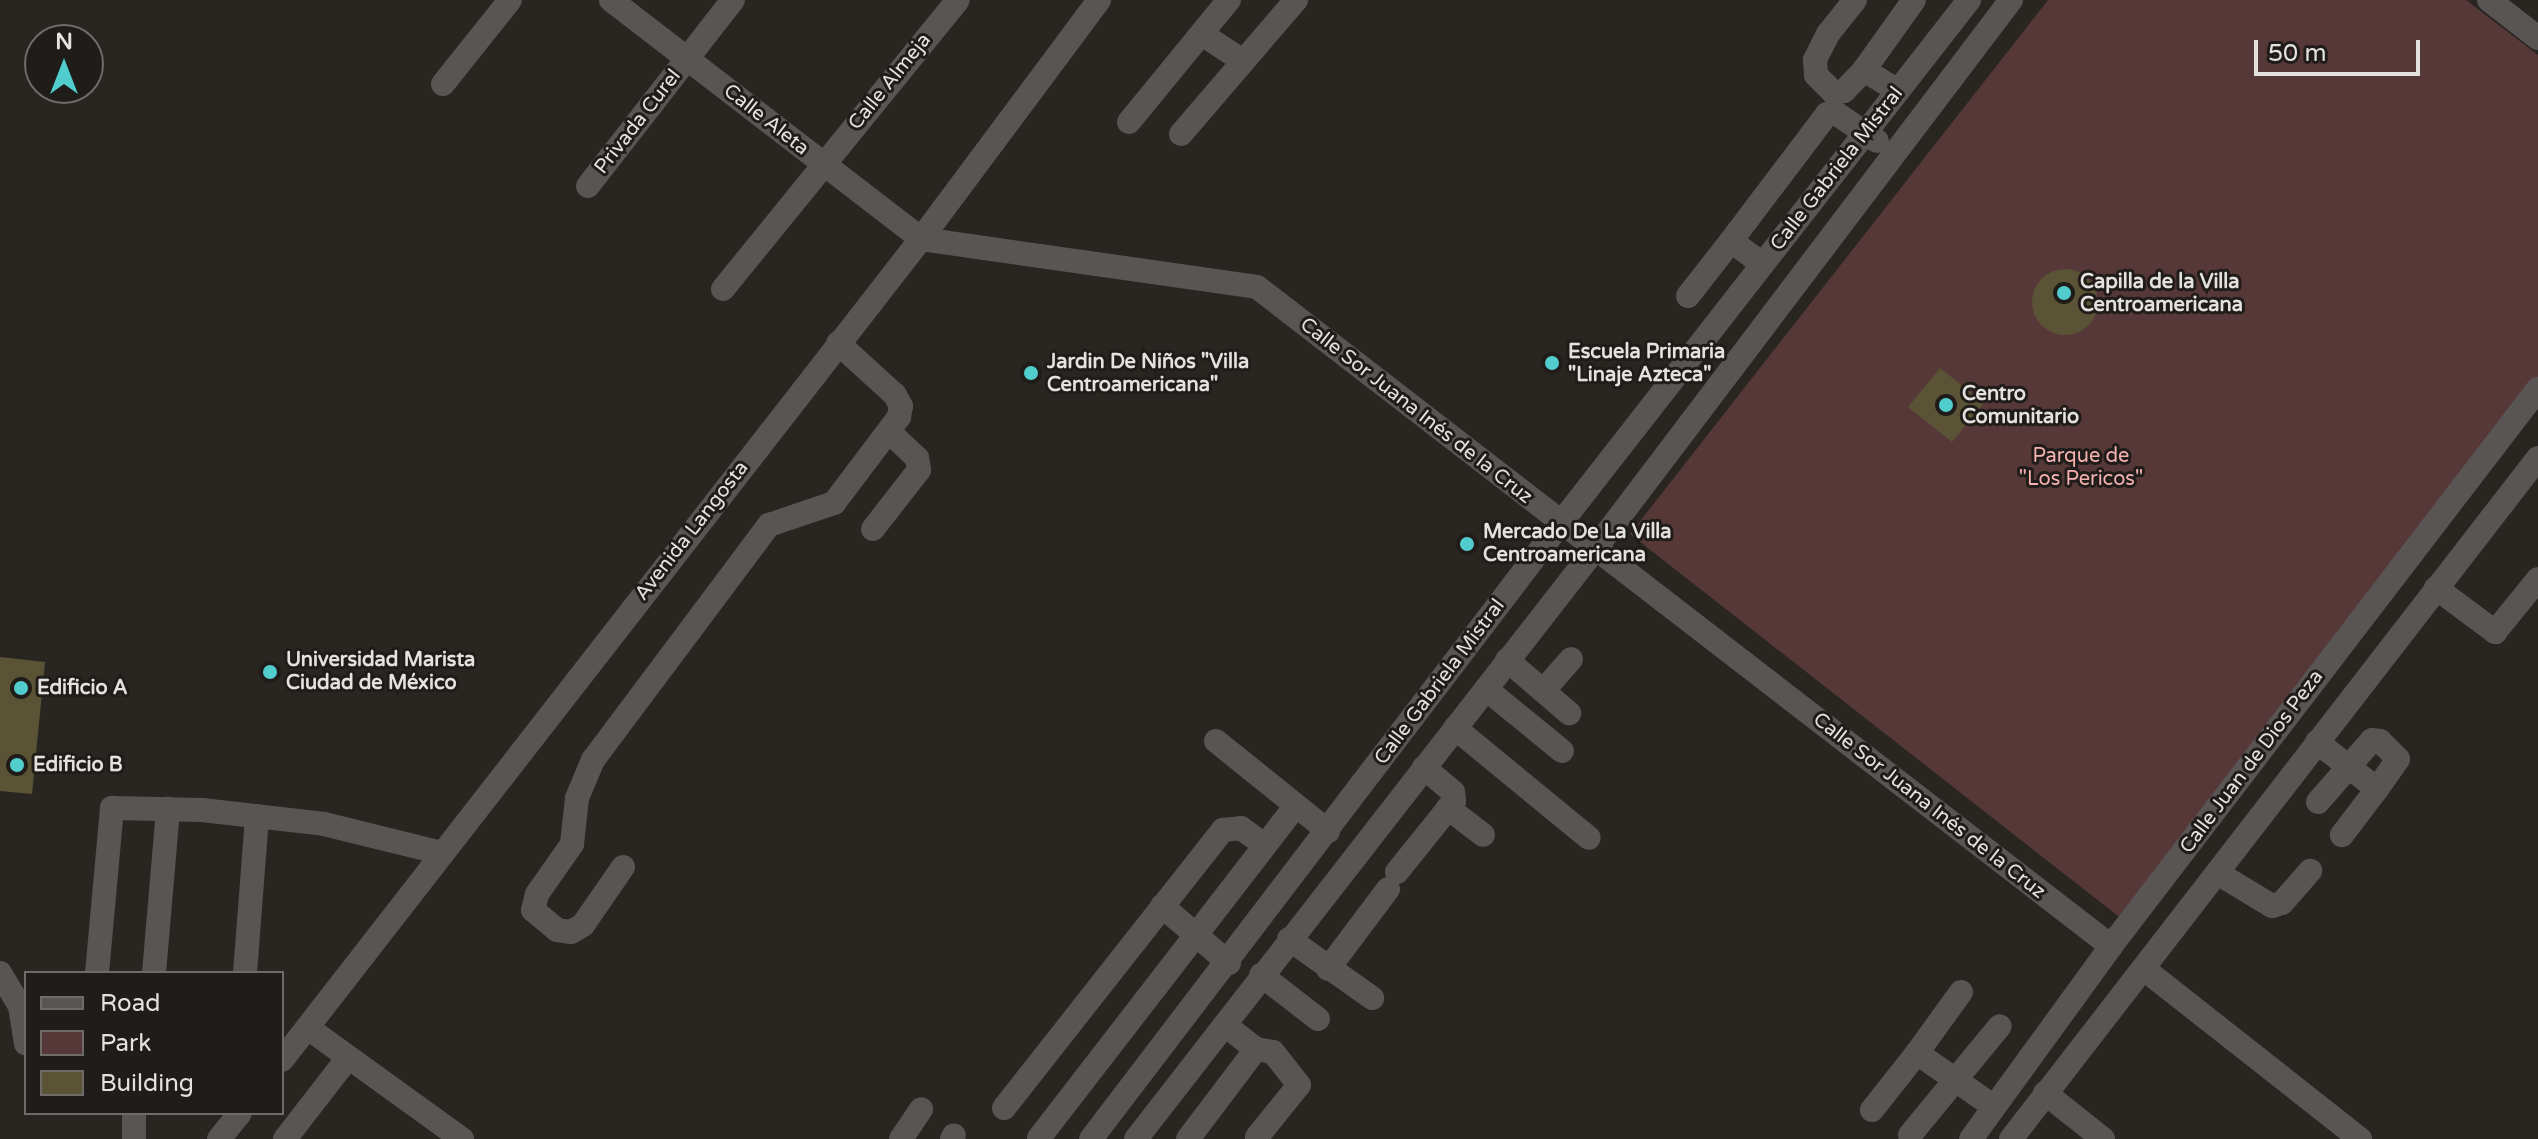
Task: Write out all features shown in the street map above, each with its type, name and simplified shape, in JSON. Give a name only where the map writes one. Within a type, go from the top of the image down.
[{"type":"street","points":[[443,84],[510,0]]},
{"type":"street","name":"Calle Aleta","points":[[611,0],[921,239]]},
{"type":"street","name":"Privada Curel","points":[[588,186],[733,0]]},
{"type":"street","name":"Calle Almeja","points":[[723,289],[958,0]]},
{"type":"street","name":"Avenida Langosta","points":[[284,1058],[921,239],[1099,0]]},
{"type":"street","points":[[1129,122],[1229,0]]},
{"type":"street","points":[[1181,134],[1296,0]]},
{"type":"street","points":[[1855,0],[1828,34],[1815,60],[1816,75],[1834,93],[1844,91],[1864,70],[1914,0]]},
{"type":"street","name":"Calle Gabriela Mistral","points":[[1091,1139],[1229,963],[1560,524],[1969,0]]},
{"type":"street","name":"Calle Gabriela Mistral","points":[[1140,1134],[1595,549],[2011,0]]},
{"type":"street","points":[[2489,0],[2538,38]]},
{"type":"street","points":[[1202,34],[1243,61]]},
{"type":"street","points":[[1864,70],[1898,91]]},
{"type":"street","points":[[1688,296],[1827,114],[1837,114],[1895,153]]},
{"type":"street","name":"Calle Sor Juana Inés de la Cruz","points":[[921,239],[1257,287],[1560,524],[2111,946]]},
{"type":"street","points":[[1731,241],[1763,264]]},
{"type":"street","points":[[623,867],[583,925],[571,932],[557,930],[533,910],[537,894],[566,859],[577,798],[602,747],[769,525],[834,503],[889,432],[901,406],[838,343]]},
{"type":"street","name":"Calle Juan de Dios Peza","points":[[1971,1139],[2111,946],[2538,389]]},
{"type":"street","points":[[873,529],[919,470],[917,458],[889,432]]},
{"type":"street","name":"Calle Juan de Dios Peza","points":[[2011,1139],[2538,458]]},
{"type":"street","points":[[2436,588],[2495,632],[2538,579]]},
{"type":"street","points":[[1544,690],[1571,659]]},
{"type":"street","points":[[1507,660],[1569,713]]},
{"type":"street","points":[[1486,689],[1562,751]]},
{"type":"street","points":[[1455,728],[1589,838]]},
{"type":"street","points":[[2318,802],[2347,764],[2372,740],[2395,752],[2398,763],[2342,835]]},
{"type":"street","points":[[1216,741],[1328,831]]},
{"type":"street","points":[[2317,742],[2377,789]]},
{"type":"street","points":[[1328,969],[1448,808],[1453,792],[1424,768]]},
{"type":"street","points":[[1039,1138],[1193,933],[1295,807]]},
{"type":"street","points":[[97,971],[112,808],[168,809],[324,824],[442,853]]},
{"type":"street","points":[[1448,808],[1483,835]]},
{"type":"street","points":[[154,971],[168,809]]},
{"type":"street","points":[[245,971],[257,816]]},
{"type":"street","points":[[1004,1108],[1223,830],[1241,828],[1263,844]]},
{"type":"street","points":[[2219,874],[2272,906],[2282,903],[2310,871]]},
{"type":"street","points":[[1162,906],[1229,963]]},
{"type":"street","points":[[1289,939],[1372,998]]},
{"type":"street","points":[[2144,969],[2360,1139]]},
{"type":"street","points":[[0,973],[20,1006],[24,1031]]},
{"type":"street","points":[[1261,975],[1318,1019]]},
{"type":"street","points":[[1872,1110],[1961,992]]},
{"type":"street","points":[[1225,1025],[1256,1049],[1273,1052],[1299,1085],[1257,1137]]},
{"type":"street","points":[[1910,1135],[2000,1026]]},
{"type":"street","points":[[308,1028],[462,1139]]},
{"type":"street","points":[[1053,1048],[1140,1134]]},
{"type":"street","points":[[1188,1139],[1256,1049]]},
{"type":"street","points":[[1917,1053],[1957,1078],[1994,1107]]},
{"type":"street","points":[[285,1139],[347,1059]]},
{"type":"street","points":[[2045,1093],[2103,1139]]},
{"type":"street","points":[[901,1139],[921,1109]]},
{"type":"street","points":[[134,1115],[134,1139]]},
{"type":"street","points":[[219,1139],[238,1115]]},
{"type":"green space","name":"Parque de \"Los Pericos\"","points":[[2048,0],[2466,0],[2538,55],[2538,390],[2127,923],[1630,534]]},
{"type":"building","points":[[2065,269],[2078,272],[2088,279],[2095,289],[2098,302],[2095,315],[2088,325],[2078,332],[2065,335],[2052,332],[2042,325],[2035,315],[2032,302],[2035,289],[2042,279],[2052,272]]},
{"type":"building","name":"Centro Comunitario","points":[[1940,368],[1984,403],[1952,442],[1908,407]]},
{"type":"building","points":[[0,657],[45,662],[32,794],[0,791]]},
{"type":"place","name":"Capilla de la Villa Centroamericana","points":[[2064,293]]},
{"type":"place","name":"Escuela Primaria \"Linaje Azteca\"","points":[[1552,363]]},
{"type":"place","name":"Jardin De Niños \"Villa Centroamericana\"","points":[[1031,373]]},
{"type":"place","name":"Centro Comunitario","points":[[1946,405]]},
{"type":"place","name":"Mercado De La Villa Centroamericana","points":[[1467,544]]},
{"type":"place","name":"Universidad Marista Ciudad de México","points":[[270,672]]},
{"type":"place","name":"Edificio A","points":[[21,688]]},
{"type":"place","name":"Edificio B","points":[[17,765]]}]
